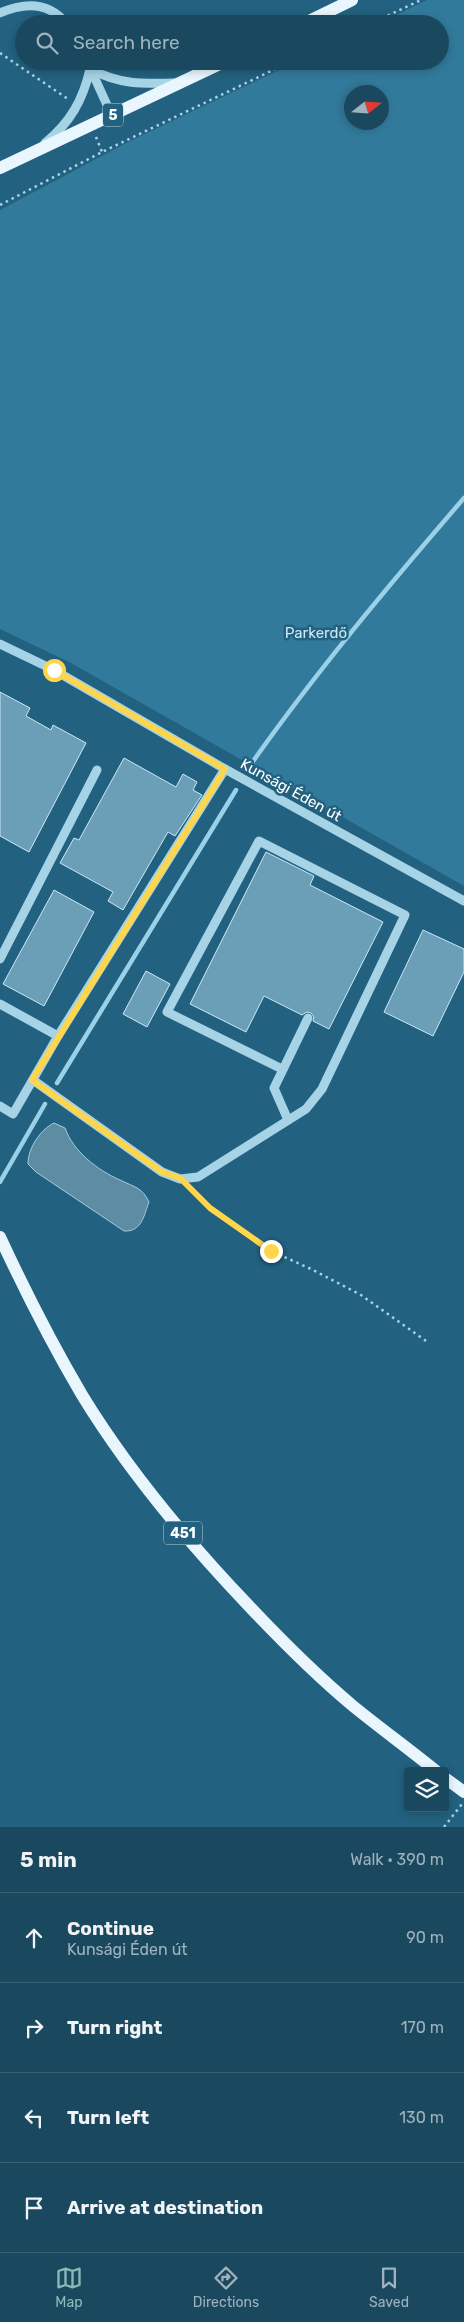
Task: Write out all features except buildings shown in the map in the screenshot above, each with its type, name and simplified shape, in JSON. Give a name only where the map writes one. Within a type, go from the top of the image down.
[{"type":"main road","points":[[321,15],[352,0]]},
{"type":"main road","name":"5","points":[[0,168],[208,70]]},
{"type":"main road","name":"451","points":[[0,1237],[47,1334],[83,1396],[112,1440],[168,1515],[221,1576],[300,1659],[352,1705],[431,1767]]},
{"type":"main road","points":[[449,1781],[464,1792]]},
{"type":"street","points":[[0,13],[24,4],[49,4],[59,15]]},
{"type":"street","points":[[36,151],[63,127],[78,107],[88,70]]},
{"type":"street","points":[[91,70],[112,116]]},
{"type":"street","points":[[97,70],[114,81],[127,84],[181,83]]},
{"type":"street","name":"Kunsági Éden út","points":[[0,644],[54,670],[225,769],[464,902]]},
{"type":"street","points":[[0,1106],[13,1114],[58,1036],[225,769]]},
{"type":"street","points":[[0,959],[97,770]]},
{"type":"street","points":[[32,1080],[162,1172],[180,1178],[198,1176],[306,1109],[322,1089],[406,915],[259,841],[167,1012],[282,1069]]},
{"type":"street","points":[[0,1004],[58,1036]]},
{"type":"street","points":[[288,1120],[274,1088],[308,1018]]},
{"type":"path","points":[[389,15],[421,0]]},
{"type":"path","points":[[0,53],[15,63]]},
{"type":"path","points":[[25,70],[78,107]]},
{"type":"path","points":[[0,205],[102,152],[273,70]]},
{"type":"path","points":[[91,126],[102,152]]},
{"type":"path","points":[[180,1178],[210,1208],[271,1251],[361,1295],[430,1343]]},
{"type":"path","points":[[444,1827],[464,1801]]},
{"type":"green space","name":"Parkerdő","points":[[427,0],[464,0],[464,886],[71,663],[0,629],[0,210],[128,142],[279,70],[449,70],[449,15],[396,15]]},
{"type":"shaded area","points":[[54,1123],[65,1128],[74,1144],[87,1159],[111,1176],[137,1188],[143,1193],[149,1202],[139,1226],[130,1231],[124,1231],[36,1172],[28,1164],[30,1152],[36,1140],[44,1130]]},
{"type":"waterway","points":[[249,767],[353,630],[464,498]]},
{"type":"waterway","points":[[57,1083],[236,790]]},
{"type":"waterway","points":[[0,1182],[45,1104]]},
{"type":"route","points":[[54,670],[225,769],[32,1080],[162,1172],[180,1178],[210,1208],[271,1251]]}]
